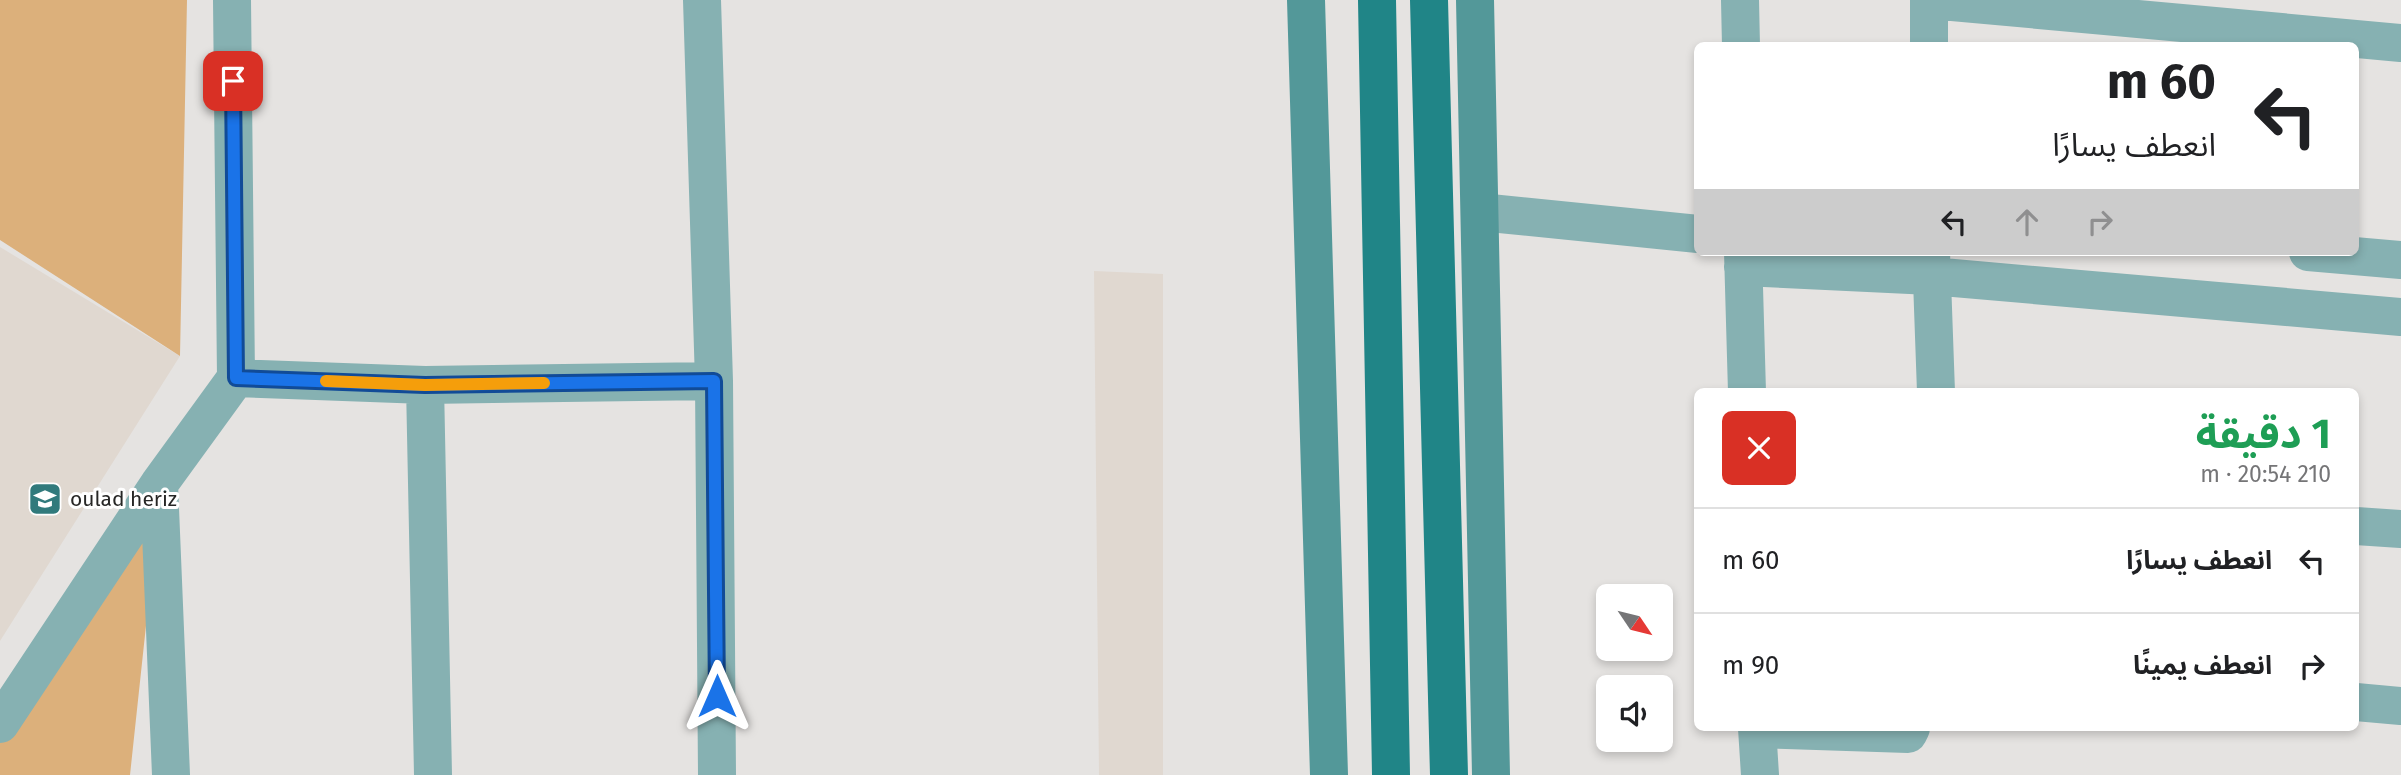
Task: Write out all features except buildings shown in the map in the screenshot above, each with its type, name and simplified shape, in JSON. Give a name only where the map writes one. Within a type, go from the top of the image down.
[{"type":"main road","points":[[1306,0],[1329,775]]},
{"type":"main road","points":[[1377,0],[1391,775]]},
{"type":"main road","points":[[1429,0],[1449,775]]},
{"type":"main road","points":[[1475,0],[1492,775]]},
{"type":"street","points":[[0,724],[159,484],[236,378],[232,0]]},
{"type":"street","points":[[702,0],[714,381],[717,775]]},
{"type":"street","points":[[1740,0],[1741,42]]},
{"type":"street","points":[[1929,42],[1930,0],[2401,43]]},
{"type":"street","points":[[1480,212],[1694,234]]},
{"type":"street","points":[[2354,256],[2401,260]]},
{"type":"street","points":[[1747,388],[1743,259],[1931,264],[2401,317]]},
{"type":"street","points":[[1931,264],[1936,388]]},
{"type":"street","points":[[236,378],[425,385],[714,381]]},
{"type":"street","points":[[425,385],[433,775]]},
{"type":"street","points":[[159,484],[171,775]]},
{"type":"street","points":[[2359,526],[2401,529]]},
{"type":"street","points":[[2359,702],[2401,706]]},
{"type":"street","points":[[1757,731],[1760,775]]},
{"type":"street","points":[[1832,731],[1908,734],[1910,731]]},
{"type":"shaded area","points":[[0,0],[187,0],[180,356],[0,240]]},
{"type":"shaded area","name":"oulad heriz","points":[[0,247],[180,356],[0,641]]},
{"type":"shaded area","points":[[1094,271],[1163,274],[1163,775],[1099,775]]},
{"type":"shaded area","points":[[160,495],[130,775],[0,775],[0,743]]},
{"type":"slow traffic","points":[[326,381],[425,385],[544,383]]},
{"type":"place","name":"oulad heriz","points":[[45,499]]},
{"type":"route","points":[[233,81],[236,378],[425,385],[714,381],[717,696]]}]
